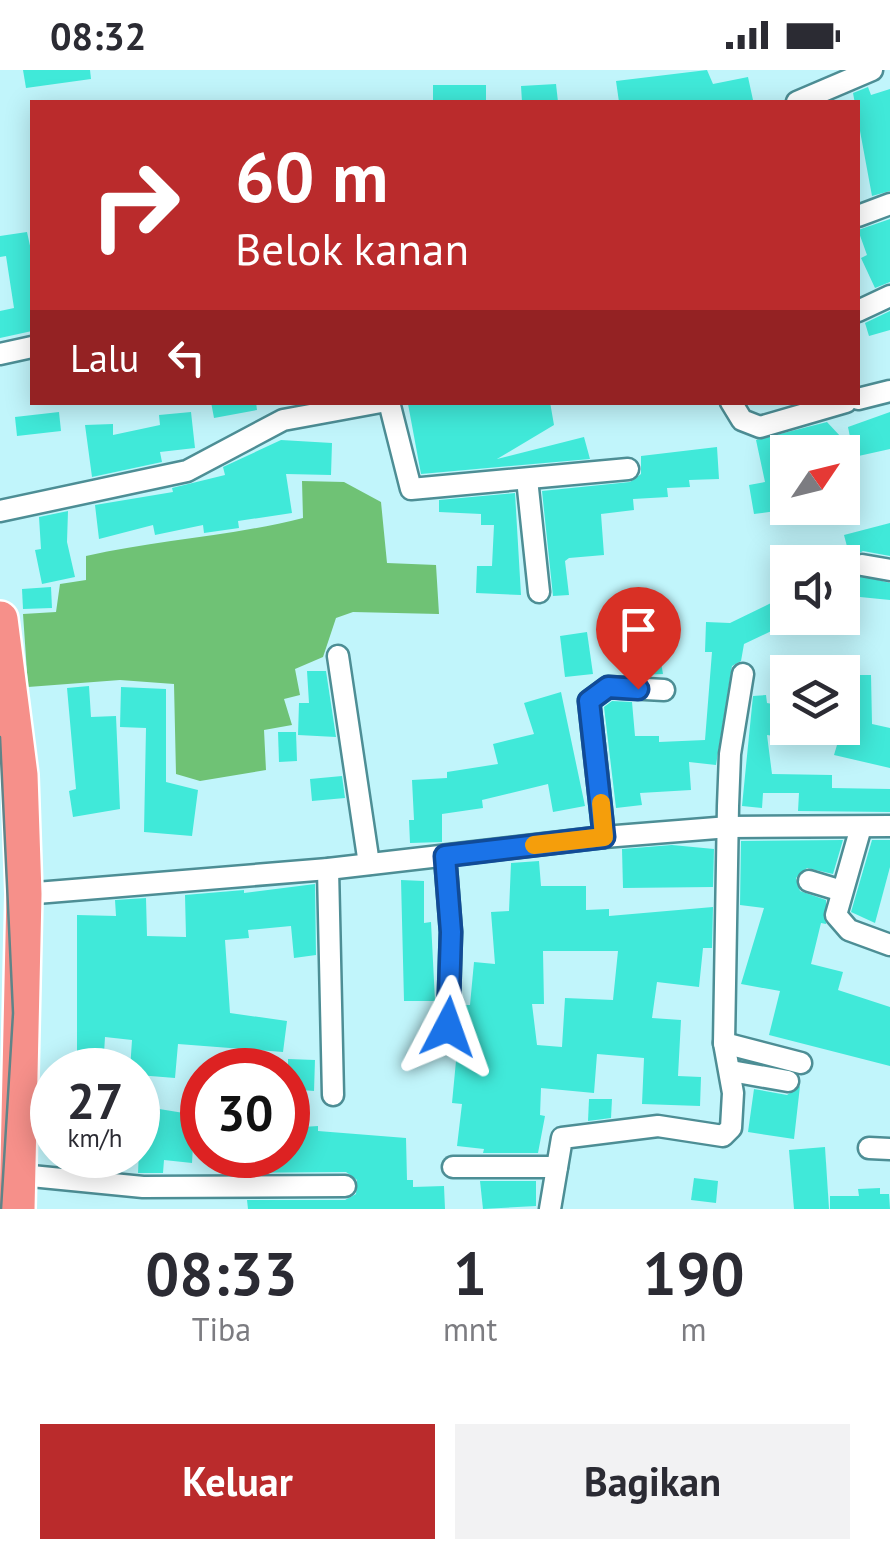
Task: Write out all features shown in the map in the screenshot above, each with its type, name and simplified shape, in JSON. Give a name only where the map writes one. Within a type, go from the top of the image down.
[{"type":"highway","points":[[0,620],[20,775],[24,894],[11,1136],[19,1192]]},
{"type":"street","points":[[826,96],[872,70]]},
{"type":"street","points":[[860,215],[890,204]]},
{"type":"street","points":[[860,304],[890,296]]},
{"type":"street","points":[[0,354],[30,348]]},
{"type":"street","points":[[863,398],[890,391]]},
{"type":"street","points":[[0,511],[186,471],[283,420],[365,405]]},
{"type":"street","points":[[390,405],[408,488],[628,470]]},
{"type":"street","points":[[733,405],[742,420],[760,427],[831,405]]},
{"type":"street","points":[[527,479],[539,592]]},
{"type":"street","points":[[862,566],[890,570]]},
{"type":"street","points":[[338,656],[369,864]]},
{"type":"street","points":[[550,1209],[562,1138],[658,1126],[723,1136],[731,1128],[730,1072],[724,1043],[730,754],[743,674]]},
{"type":"street","points":[[604,837],[589,701],[608,687],[664,690]]},
{"type":"street","points":[[24,894],[328,869],[604,837],[729,827],[890,826]]},
{"type":"street","points":[[861,827],[836,915],[840,924],[890,945]]},
{"type":"street","points":[[445,856],[451,932],[448,1027]]},
{"type":"street","points":[[328,869],[334,1095]]},
{"type":"street","points":[[809,882],[842,891]]},
{"type":"street","points":[[724,1043],[801,1063]]},
{"type":"street","points":[[730,1072],[788,1080]]},
{"type":"street","points":[[453,1167],[557,1168]]},
{"type":"street","points":[[19,1192],[144,1186],[346,1186]]},
{"type":"green space","points":[[302,481],[344,482],[381,502],[387,563],[436,565],[439,614],[353,612],[336,618],[323,657],[295,669],[300,695],[284,699],[292,725],[264,730],[266,770],[200,781],[176,774],[174,684],[120,680],[28,687],[23,614],[56,612],[60,584],[86,580],[86,556],[303,518]]},
{"type":"building","points":[[23,70],[90,70],[91,79],[26,88]]},
{"type":"building","points":[[707,70],[713,84],[748,77],[753,100],[619,100],[616,81]]},
{"type":"building","points":[[556,84],[558,100],[522,100],[521,86]]},
{"type":"building","points":[[433,85],[486,85],[486,100],[433,100]]},
{"type":"building","points":[[868,87],[871,95],[890,89],[890,191],[872,196],[860,131],[860,100],[854,100],[853,93]]},
{"type":"building","points":[[890,219],[890,282],[875,288],[861,258],[867,255],[860,229]]},
{"type":"building","points":[[27,232],[30,331],[0,338],[0,311],[14,308],[6,256],[0,257],[0,236]]},
{"type":"building","points":[[890,311],[890,330],[869,336],[865,323]]},
{"type":"building","points":[[212,405],[256,405],[257,410],[214,418]]},
{"type":"building","points":[[408,405],[551,405],[554,425],[497,459],[584,437],[590,459],[421,474]]},
{"type":"building","points":[[59,412],[61,431],[17,436],[15,417]]},
{"type":"building","points":[[191,412],[195,448],[160,452],[162,462],[92,477],[85,425],[113,424],[113,435],[160,425],[159,415]]},
{"type":"building","points":[[890,412],[890,449],[860,456],[860,435],[850,435],[848,427]]},
{"type":"building","points":[[827,422],[839,435],[776,435]]},
{"type":"building","points":[[770,436],[770,512],[754,514],[749,485],[765,482],[756,440]]},
{"type":"building","points":[[281,440],[332,443],[331,475],[286,474],[292,513],[238,521],[239,528],[204,533],[203,525],[155,535],[153,525],[99,539],[95,505],[173,492],[172,488],[225,475],[223,467]]},
{"type":"building","points":[[717,447],[719,479],[689,480],[690,487],[667,488],[668,497],[633,499],[634,510],[601,514],[604,555],[565,561],[569,595],[553,596],[542,491],[630,482],[641,474],[641,456]]},
{"type":"building","points":[[515,493],[521,595],[476,593],[477,566],[492,566],[494,525],[481,525],[481,514],[439,512],[439,500]]},
{"type":"building","points":[[68,511],[67,542],[75,577],[42,584],[35,550],[41,549],[39,517]]},
{"type":"building","points":[[890,523],[890,556],[860,553],[860,545],[847,545],[844,535]]},
{"type":"building","points":[[860,575],[890,583],[890,600],[860,597]]},
{"type":"building","points":[[51,587],[52,608],[23,609],[22,589]]},
{"type":"building","points":[[770,603],[770,632],[744,644],[741,661],[732,666],[716,765],[689,762],[691,790],[640,793],[642,805],[616,808],[604,707],[612,701],[632,702],[635,736],[659,736],[659,742],[705,740],[712,652],[705,652],[706,622],[730,623]]},
{"type":"building","points":[[655,627],[663,674],[636,675],[628,632]]},
{"type":"building","points":[[587,632],[593,674],[565,677],[560,636]]},
{"type":"building","points":[[307,671],[326,671],[336,737],[298,735],[299,703],[309,703]]},
{"type":"building","points":[[860,675],[871,675],[872,724],[890,728],[890,768],[834,755],[837,745],[860,745]]},
{"type":"building","points":[[89,686],[91,717],[116,716],[120,809],[73,817],[69,791],[76,789],[67,688]]},
{"type":"building","points":[[121,687],[166,689],[166,782],[198,790],[192,836],[144,832],[146,728],[120,727]]},
{"type":"building","points":[[561,692],[585,806],[553,812],[548,784],[482,800],[483,808],[442,814],[442,842],[410,843],[409,820],[414,820],[412,780],[447,778],[447,772],[498,764],[493,744],[534,734],[524,703]]},
{"type":"building","points":[[766,695],[770,704],[770,735],[767,735],[772,774],[832,775],[832,788],[890,789],[890,812],[798,811],[799,793],[763,793],[762,808],[742,806],[753,696]]},
{"type":"building","points":[[278,732],[296,732],[297,761],[279,762]]},
{"type":"building","points":[[342,776],[345,798],[312,801],[310,779]]},
{"type":"building","points":[[843,840],[833,874],[807,868],[796,878],[800,891],[826,900],[826,924],[821,923],[811,964],[843,972],[838,990],[890,1007],[890,1066],[769,1035],[780,991],[741,984],[764,908],[740,905],[741,841]]},
{"type":"building","points":[[872,840],[890,840],[890,867],[875,923],[851,912]]},
{"type":"building","points":[[672,845],[714,849],[713,887],[623,888],[622,849]]},
{"type":"building","points":[[539,861],[541,886],[586,886],[586,910],[609,909],[609,916],[713,907],[712,948],[703,948],[699,987],[657,982],[652,1018],[681,1020],[678,1076],[701,1077],[700,1106],[642,1104],[644,1058],[597,1054],[594,1093],[541,1088],[540,1115],[545,1116],[538,1153],[483,1153],[484,1149],[457,1146],[462,1104],[452,1103],[458,1040],[454,1039],[462,1028],[462,1005],[470,1005],[474,962],[495,964],[491,912],[509,911],[511,863]],"holes":[[[543,951],[618,951],[613,1000],[565,998],[562,1047],[537,1045],[532,1004],[544,1004]]]},
{"type":"building","points":[[401,880],[424,881],[424,923],[431,922],[435,1001],[404,1001]]},
{"type":"building","points":[[315,884],[316,955],[294,958],[291,926],[248,930],[249,938],[225,940],[230,1013],[287,1021],[284,1048],[178,1044],[175,1078],[160,1077],[160,1048],[131,1048],[132,1040],[105,1037],[104,1048],[77,1048],[77,915],[116,916],[115,900],[146,898],[147,936],[186,937],[185,895]]},
{"type":"building","points":[[310,1060],[315,1060],[314,1091],[310,1091]]},
{"type":"building","points":[[800,1086],[794,1139],[748,1132],[754,1089],[787,1095]]},
{"type":"building","points":[[589,1099],[612,1099],[611,1118],[588,1121]]},
{"type":"building","points":[[160,1109],[180,1112],[180,1162],[164,1160],[163,1173]]},
{"type":"building","points":[[318,1126],[318,1131],[406,1138],[407,1180],[413,1180],[413,1187],[444,1186],[445,1209],[248,1209],[247,1200],[345,1200],[356,1194],[357,1180],[346,1172],[310,1172],[310,1127]]},
{"type":"building","points":[[825,1147],[829,1209],[794,1209],[789,1150]]},
{"type":"building","points":[[694,1178],[718,1181],[716,1203],[691,1200]]},
{"type":"building","points":[[480,1181],[536,1181],[536,1206],[483,1209]]},
{"type":"building","points":[[880,1188],[880,1194],[889,1194],[890,1209],[830,1209],[830,1196],[859,1196],[858,1189]]},
{"type":"tram line","points":[[0,737],[13,1013],[1,1209]]},
{"type":"slow traffic","points":[[534,845],[604,837],[601,803]]},
{"type":"route","points":[[448,1027],[452,986],[445,856],[604,837],[589,701],[608,687],[638,689]]}]
